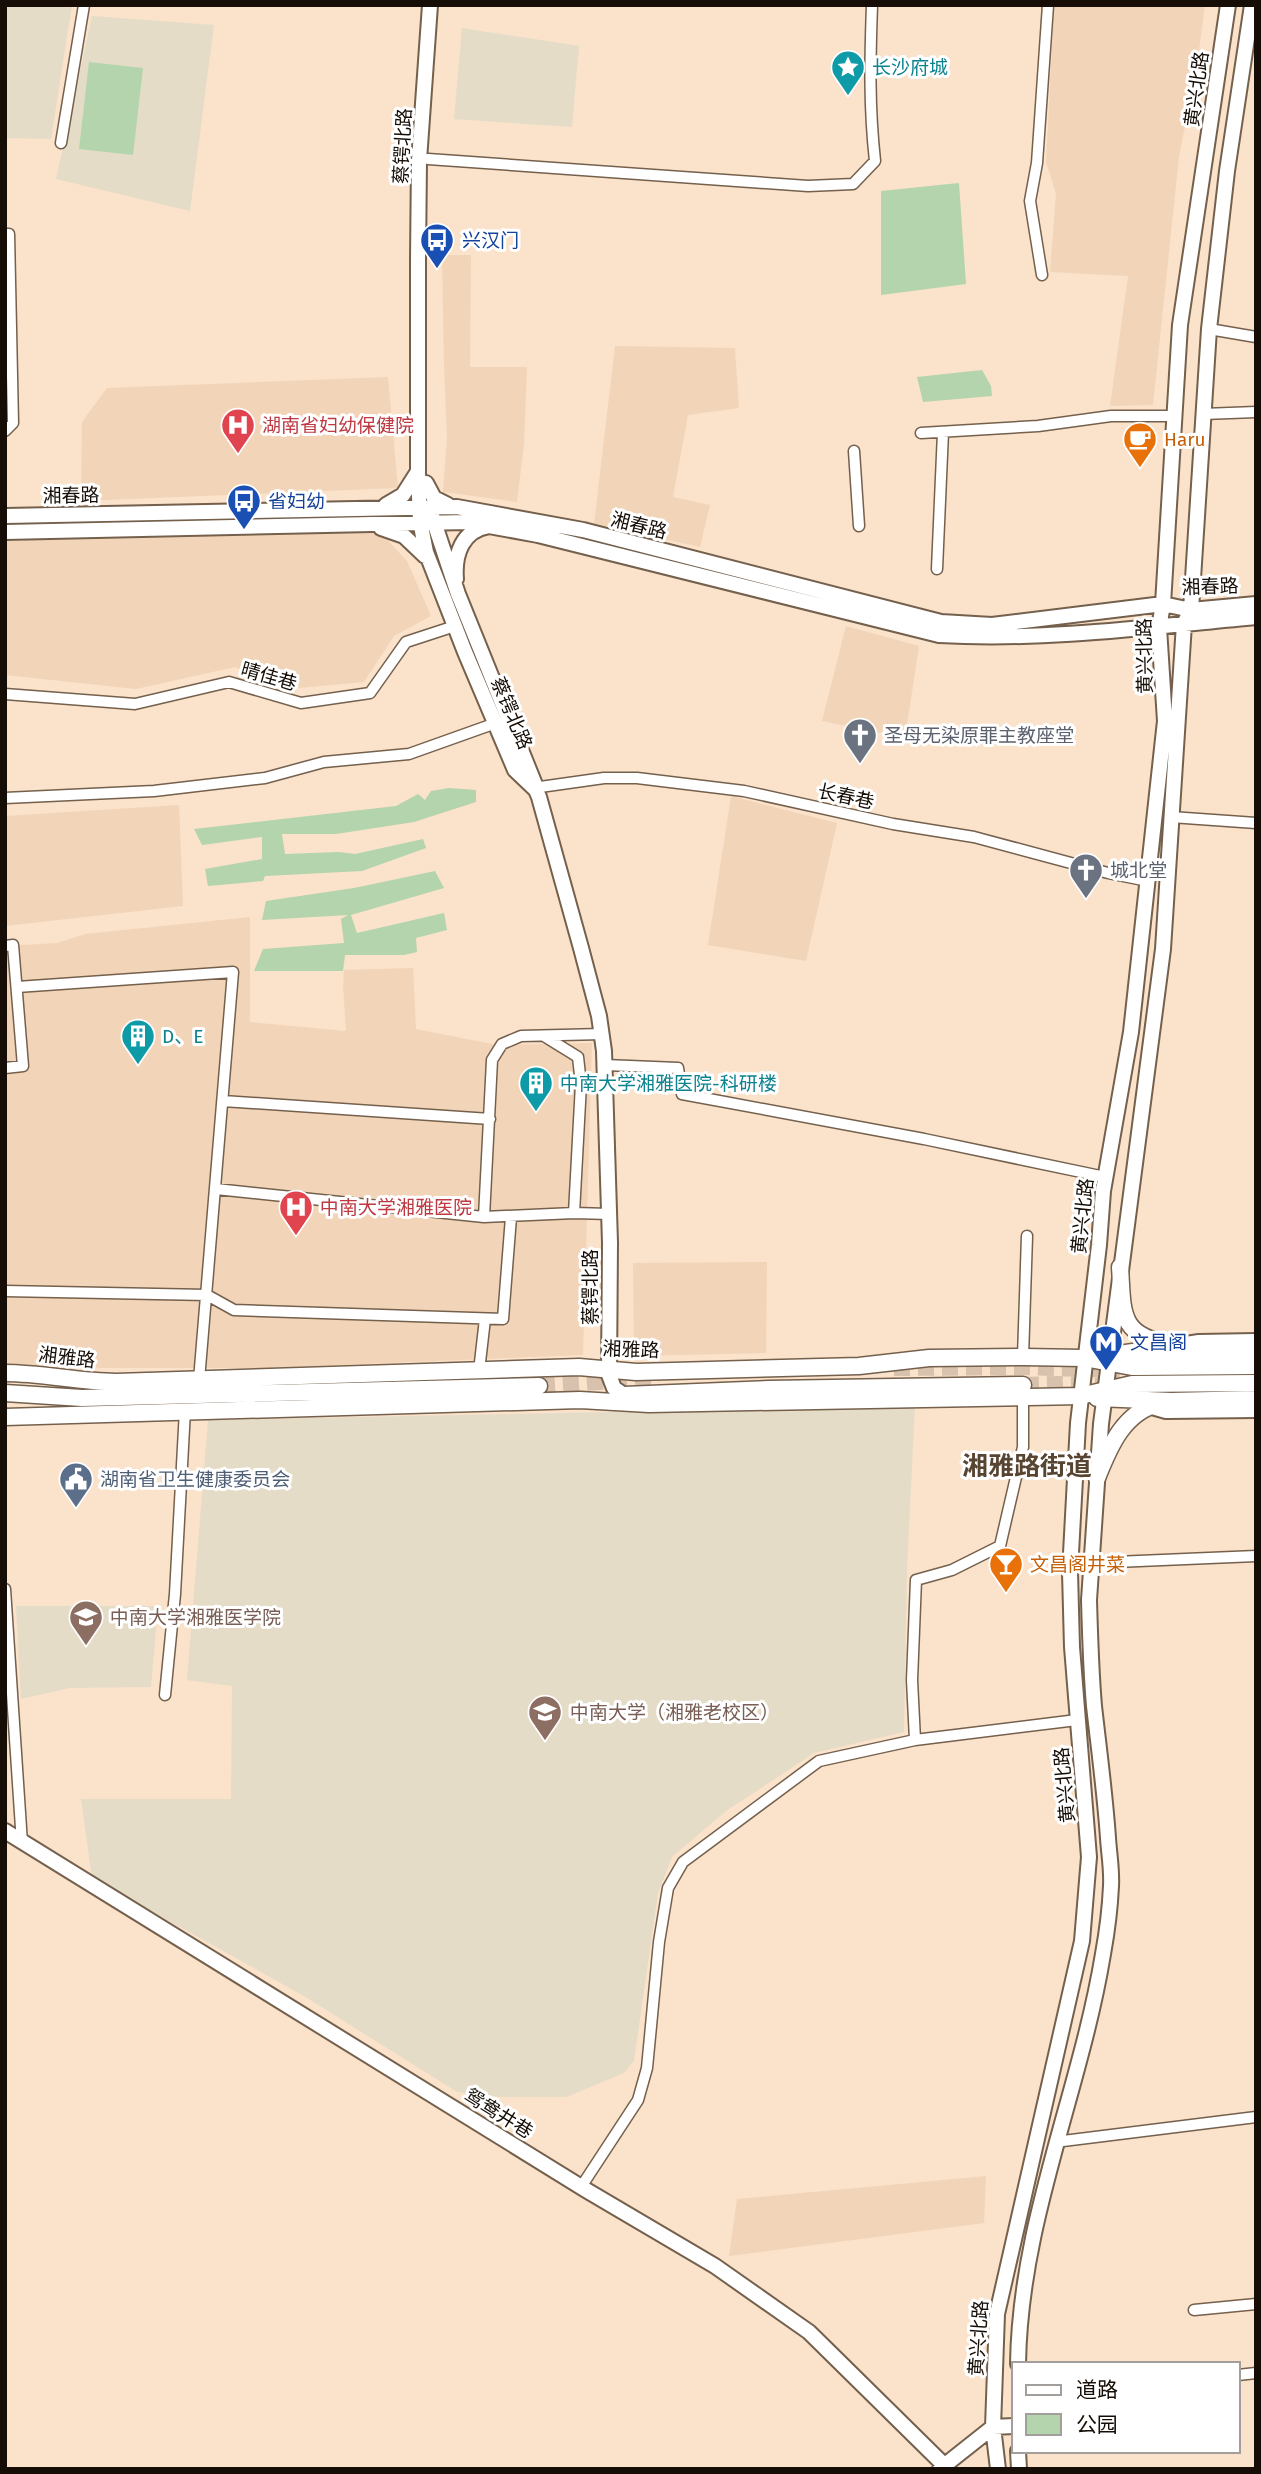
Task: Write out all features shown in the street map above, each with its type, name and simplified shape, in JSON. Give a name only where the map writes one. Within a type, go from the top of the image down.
[{"type":"main road","name":"蔡锷北路","points":[[430,5],[419,160],[422,478],[429,560],[515,770],[535,787]]},
{"type":"main road","name":"蔡锷北路","points":[[422,478],[428,159],[440,5]]},
{"type":"main road","name":"黄兴北路","points":[[998,2469],[993,2427],[997,2314],[1006,2264],[1062,2033],[1085,1922],[1089,1857],[1072,1647],[1070,1561],[1080,1396],[1105,1177],[1130,1032],[1165,721],[1159,628],[1163,604],[1180,325],[1228,5]]},
{"type":"main road","name":"黄兴北路","points":[[1018,2362],[1026,2275],[1055,2142],[1079,2067],[1103,1955],[1112,1884],[1091,1658],[1089,1600],[1097,1478],[1108,1359],[1163,949],[1184,624],[1191,610],[1209,329],[1227,171],[1252,5]]},
{"type":"main road","points":[[374,508],[387,505],[403,495],[422,478],[439,502],[457,507]]},
{"type":"main road","name":"湘春路","points":[[5,516],[457,507],[583,530],[941,622],[992,625],[1163,604],[1191,610],[1256,604]]},
{"type":"main road","name":"湘春路","points":[[5,532],[467,522],[496,526],[939,635],[992,638],[1159,628],[1256,617]]},
{"type":"main road","name":"蔡锷北路","points":[[426,523],[458,594],[539,797],[602,1034],[606,1065],[610,1214],[608,1370]]},
{"type":"main road","points":[[359,524],[395,532],[412,542],[429,560]]},
{"type":"main road","points":[[458,594],[456,561],[462,544],[475,531],[496,526]]},
{"type":"main road","points":[[1120,1267],[1123,1304],[1129,1324],[1144,1338],[1217,1352]]},
{"type":"main road","points":[[1108,1359],[1133,1352],[1199,1342],[1256,1341]]},
{"type":"main road","points":[[1133,1352],[1256,1352]]},
{"type":"main road","name":"湘雅路","points":[[5,1373],[41,1374],[96,1382],[579,1367],[636,1372],[859,1366],[929,1358],[1023,1357],[1108,1359],[1132,1367],[1256,1366]]},
{"type":"main road","points":[[608,1370],[610,1382],[623,1395],[649,1404]]},
{"type":"main road","points":[[580,1400],[648,1392],[755,1389],[1023,1390],[1080,1396],[1104,1394],[1132,1384],[1256,1383]]},
{"type":"main road","name":"湘雅路","points":[[5,1393],[94,1398],[539,1386]]},
{"type":"main road","points":[[5,1417],[580,1400],[649,1404],[1023,1390]]},
{"type":"main road","points":[[1104,1394],[1166,1411],[1256,1410]]},
{"type":"main road","points":[[1126,1400],[1256,1399]]},
{"type":"main road","points":[[1097,1478],[1121,1429],[1133,1416],[1150,1406],[1171,1401]]},
{"type":"main road","name":"鸳鸯井巷","points":[[5,1831],[715,2266],[809,2332],[942,2467]]},
{"type":"main road","points":[[942,2467],[993,2427],[1012,2426]]},
{"type":"street","points":[[61,143],[84,5]]},
{"type":"street","points":[[428,159],[807,186],[853,184],[875,162],[869,63],[872,5]]},
{"type":"street","points":[[1042,275],[1030,201],[1037,163],[1048,5]]},
{"type":"street","points":[[5,234],[9,234],[13,423],[5,431]]},
{"type":"street","points":[[1209,329],[1256,337]]},
{"type":"street","points":[[1203,414],[1256,412]]},
{"type":"street","points":[[922,433],[1031,426],[1111,416],[1174,416]]},
{"type":"street","points":[[937,569],[943,432]]},
{"type":"street","points":[[855,451],[859,526]]},
{"type":"street","name":"晴佳巷","points":[[5,694],[135,704],[229,682],[301,703],[370,693],[406,642],[455,626]]},
{"type":"street","points":[[5,798],[154,791],[265,778],[324,762],[409,754],[496,723]]},
{"type":"street","name":"长春巷","points":[[535,787],[604,778],[637,778],[744,791],[893,824],[974,836],[1070,863],[1147,880]]},
{"type":"street","points":[[1171,817],[1256,823]]},
{"type":"street","points":[[5,946],[13,945],[23,1066],[5,1068]]},
{"type":"street","points":[[17,987],[233,972],[199,1380]]},
{"type":"street","points":[[484,1217],[492,1060],[502,1044],[521,1036],[602,1034]]},
{"type":"street","points":[[544,1035],[578,1057],[581,1084],[574,1213]]},
{"type":"street","points":[[606,1065],[678,1068],[682,1094],[924,1139],[1105,1177]]},
{"type":"street","points":[[223,1101],[490,1119]]},
{"type":"street","points":[[216,1189],[484,1217],[610,1214]]},
{"type":"street","points":[[5,1291],[208,1295],[234,1310],[503,1320],[511,1217]]},
{"type":"street","points":[[1023,1357],[1027,1236]]},
{"type":"street","points":[[479,1371],[485,1319]]},
{"type":"street","points":[[915,1740],[912,1680],[916,1580],[952,1570],[1000,1546],[1023,1447],[1023,1390]]},
{"type":"street","points":[[165,1695],[175,1594],[185,1410]]},
{"type":"street","points":[[1092,1563],[1256,1556]]},
{"type":"street","points":[[5,1589],[22,1843]]},
{"type":"street","points":[[581,2186],[638,2100],[647,2068],[659,1942],[668,1888],[682,1861],[819,1761],[915,1740],[1077,1720]]},
{"type":"street","points":[[1055,2142],[1256,2117]]},
{"type":"street","points":[[1194,2310],[1256,2304]]},
{"type":"shaded area","points":[[5,5],[72,5],[51,139],[5,138]]},
{"type":"shaded area","points":[[1054,5],[1205,5],[1197,65],[1179,157],[1153,405],[1110,406],[1128,276],[1050,272],[1056,194],[1046,162]]},
{"type":"shaded area","points":[[92,16],[214,25],[190,211],[56,179]]},
{"type":"shaded area","points":[[462,28],[579,46],[572,127],[454,119]]},
{"type":"shaded area","points":[[442,255],[471,255],[470,367],[527,367],[524,444],[517,502],[443,492],[447,437]]},
{"type":"shaded area","points":[[615,346],[735,348],[739,408],[688,415],[673,497],[710,505],[700,547],[594,524]]},
{"type":"shaded area","name":"湖南省妇幼保健院","points":[[388,377],[398,488],[81,501],[82,422],[107,388]]},
{"type":"shaded area","points":[[363,529],[382,534],[407,561],[431,616],[394,636],[364,682],[288,689],[235,667],[136,689],[5,675],[5,541]]},
{"type":"shaded area","points":[[846,626],[919,646],[905,738],[822,721]]},
{"type":"shaded area","points":[[731,796],[837,823],[806,961],[708,945]]},
{"type":"shaded area","points":[[179,805],[183,906],[5,926],[5,816]]},
{"type":"shaded area","name":"中南大学湘雅医院","points":[[250,917],[250,1022],[346,1031],[344,970],[413,968],[416,1029],[497,1045],[592,1043],[583,1355],[267,1368],[103,1368],[5,1364],[5,946],[57,943],[85,934]]},
{"type":"shaded area","points":[[767,1262],[766,1353],[634,1356],[633,1263]]},
{"type":"shaded area","name":"中南大学（湘雅老校区）","points":[[915,1406],[907,1568],[904,1732],[814,1753],[726,1811],[672,1857],[658,1893],[634,2061],[624,2073],[566,2097],[502,2097],[457,2092],[304,1996],[92,1878],[81,1799],[231,1799],[232,1686],[187,1680],[208,1420]]},
{"type":"shaded area","name":"中南大学湘雅医学院","points":[[16,1606],[158,1606],[151,1687],[70,1688],[21,1699]]},
{"type":"shaded area","points":[[986,2176],[984,2223],[729,2256],[737,2199]]},
{"type":"green space","points":[[89,62],[143,68],[133,155],[79,149]]},
{"type":"green space","points":[[959,183],[966,284],[881,295],[881,191]]},
{"type":"green space","points":[[982,370],[991,386],[992,396],[923,402],[917,377]]},
{"type":"green space","points":[[449,788],[476,790],[476,802],[414,822],[336,834],[282,834],[285,854],[355,854],[423,839],[426,848],[362,871],[265,876],[263,881],[208,886],[205,869],[262,859],[262,837],[202,845],[194,829],[396,806],[418,794],[425,800],[431,791]]},
{"type":"green space","points":[[435,871],[444,888],[351,915],[357,933],[444,913],[447,930],[416,938],[417,952],[404,955],[345,955],[343,971],[254,971],[263,949],[344,943],[341,919],[348,915],[262,920],[266,901],[354,888]]},
{"type":"tunnel","points":[[894,1368],[1024,1367],[1120,1370]]},
{"type":"tunnel","points":[[539,1386],[659,1378]]},
{"type":"tunnel","points":[[1023,1385],[1119,1382]]},
{"type":"place","name":"长沙府城","points":[[848,97]]},
{"type":"place","name":"兴汉门","points":[[437,270]]},
{"type":"place","name":"湖南省妇幼保健院","points":[[238,455]]},
{"type":"place","name":"Haru","points":[[1140,469]]},
{"type":"place","name":"省妇幼","points":[[244,531]]},
{"type":"place","name":"圣母无染原罪主教座堂","points":[[860,765]]},
{"type":"place","name":"城北堂","points":[[1086,900]]},
{"type":"place","name":"D、E","points":[[138,1066]]},
{"type":"place","name":"中南大学湘雅医院-科研楼","points":[[536,1113]]},
{"type":"place","name":"中南大学湘雅医院","points":[[296,1237]]},
{"type":"place","name":"文昌阁","points":[[1106,1372]]},
{"type":"place","name":"湖南省卫生健康委员会","points":[[76,1509]]},
{"type":"place","name":"文昌阁井菜","points":[[1006,1594]]},
{"type":"place","name":"中南大学湘雅医学院","points":[[86,1647]]},
{"type":"place","name":"中南大学（湘雅老校区）","points":[[545,1742]]},
{"type":"district","name":"湘雅路街道","points":[[1027,1466]]}]
